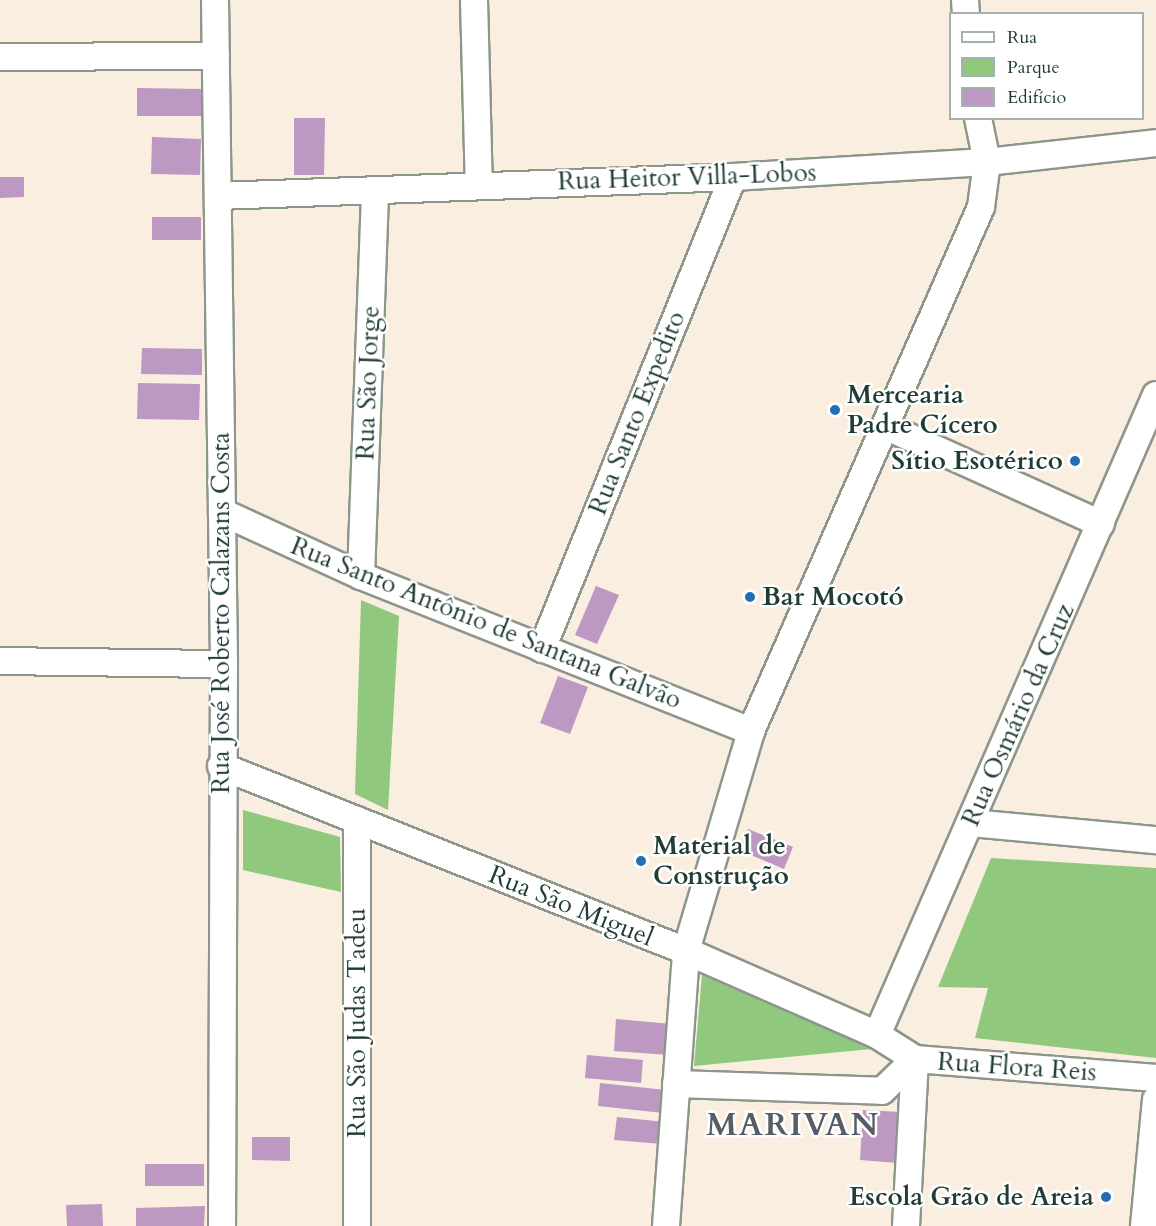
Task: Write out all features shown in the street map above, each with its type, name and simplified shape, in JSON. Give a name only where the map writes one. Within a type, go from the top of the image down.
[{"type":"street","name":"Rua José Roberto Calazans Costa","points":[[215,0],[224,664],[221,766],[222,1226]]},
{"type":"street","points":[[474,0],[479,186]]},
{"type":"street","points":[[0,57],[216,56]]},
{"type":"street","points":[[666,1226],[686,951],[751,731],[981,207],[987,162],[978,120]]},
{"type":"street","name":"Rua Heitor Villa-Lobos","points":[[218,196],[733,177],[987,162],[1156,142]]},
{"type":"street","name":"Rua Santo Expedito","points":[[542,649],[733,177]]},
{"type":"street","name":"Rua São Jorge","points":[[361,576],[375,190]]},
{"type":"street","name":"Rua Osmário da Cruz","points":[[877,1035],[1156,395]]},
{"type":"street","points":[[885,426],[1101,524]]},
{"type":"street","name":"Rua Santo Antônio de Santana Galvão","points":[[222,512],[361,576],[751,731]]},
{"type":"street","points":[[0,661],[224,664]]},
{"type":"street","name":"Rua São Miguel","points":[[221,766],[686,951],[877,1035],[915,1059]]},
{"type":"street","name":"Rua São Judas Tadeu","points":[[357,820],[357,1226]]},
{"type":"street","points":[[971,823],[1156,840]]},
{"type":"street","points":[[906,1226],[915,1059]]},
{"type":"street","name":"Rua Flora Reis","points":[[676,1083],[882,1091],[915,1059],[1156,1078]]},
{"type":"street","points":[[1144,1226],[1156,1100]]},
{"type":"green space","points":[[361,600],[399,616],[388,810],[355,794]]},
{"type":"green space","points":[[243,810],[340,837],[341,892],[243,870]]},
{"type":"green space","points":[[991,858],[1156,868],[1156,1058],[975,1038],[988,988],[938,987]]},
{"type":"green space","points":[[702,975],[872,1049],[694,1066]]},
{"type":"building","points":[[137,88],[202,89],[202,116],[137,116]]},
{"type":"building","points":[[294,118],[325,118],[324,175],[294,175]]},
{"type":"building","points":[[152,137],[201,139],[200,175],[151,174]]},
{"type":"building","points":[[0,177],[24,177],[24,197],[0,198]]},
{"type":"building","points":[[152,217],[201,217],[201,240],[152,240]]},
{"type":"building","points":[[142,348],[202,349],[202,375],[141,374]]},
{"type":"building","points":[[138,383],[200,384],[199,420],[137,419]]},
{"type":"building","points":[[596,586],[619,595],[597,644],[575,635]]},
{"type":"building","points":[[558,676],[588,687],[570,734],[540,723]]},
{"type":"building","points":[[748,829],[793,847],[784,869],[739,850]]},
{"type":"building","points":[[616,1019],[671,1024],[669,1055],[614,1051]]},
{"type":"building","points":[[587,1055],[643,1060],[641,1083],[585,1078]]},
{"type":"building","points":[[600,1083],[666,1090],[663,1113],[598,1106]]},
{"type":"building","points":[[863,1110],[901,1112],[898,1163],[860,1160]]},
{"type":"building","points":[[617,1117],[665,1122],[662,1144],[614,1140]]},
{"type":"building","points":[[252,1137],[290,1137],[290,1161],[252,1160]]},
{"type":"building","points":[[145,1164],[204,1164],[204,1186],[145,1186]]},
{"type":"building","points":[[102,1204],[103,1226],[67,1226],[66,1205]]},
{"type":"building","points":[[205,1206],[204,1226],[136,1226],[136,1208]]},
{"type":"place","name":"Mercearia Padre Cícero","points":[[835,410]]},
{"type":"place","name":"Sítio Esotérico","points":[[1075,461]]},
{"type":"place","name":"Bar Mocotó","points":[[750,597]]},
{"type":"place","name":"Material de Construção","points":[[641,861]]},
{"type":"place","name":"Escola Grão de Areia","points":[[1106,1197]]},
{"type":"district","name":"MARIVAN","points":[[793,1125]]}]
